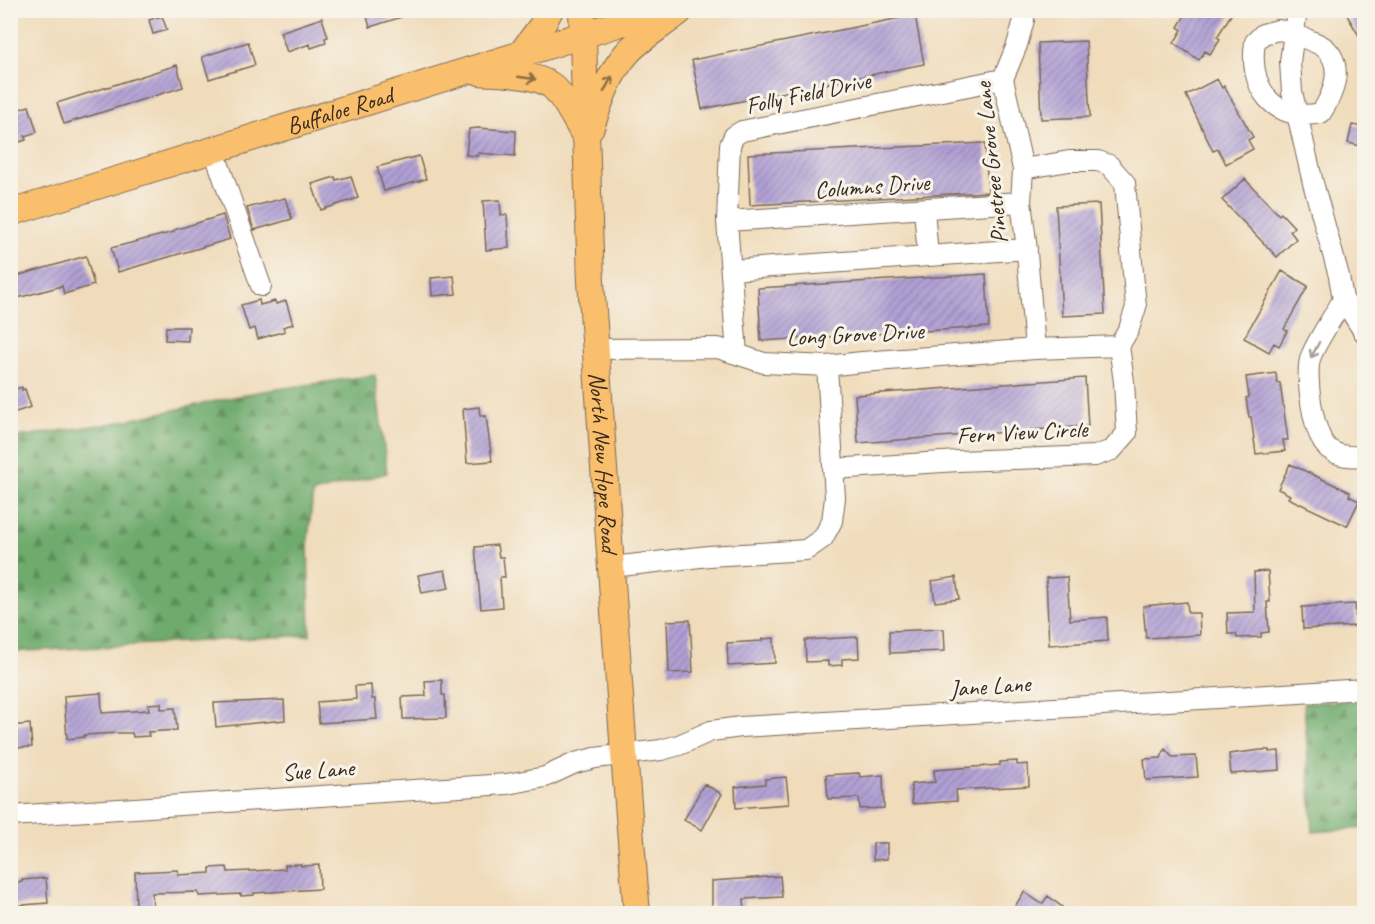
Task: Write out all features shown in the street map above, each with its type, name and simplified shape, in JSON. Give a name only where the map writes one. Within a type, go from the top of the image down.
[{"type":"main road","points":[[520,55],[541,27],[550,10]]},
{"type":"main road","name":"Buffaloe Road","points":[[10,213],[520,55],[583,23],[670,10]]},
{"type":"main road","points":[[586,139],[604,91],[621,61],[630,50],[681,10]]},
{"type":"main road","name":"North New Hope Road","points":[[583,23],[591,274],[637,914]]},
{"type":"main road","points":[[469,71],[534,78],[549,84],[557,90],[586,139]]},
{"type":"street","name":"Pinetree Grove Lane","points":[[1024,10],[1024,20],[1017,45],[1003,79],[1023,169],[1021,202],[1035,349]]},
{"type":"street","points":[[1298,10],[1290,62],[1292,92],[1343,299],[1365,332]]},
{"type":"street","points":[[1278,30],[1294,32],[1326,49],[1332,57],[1337,71],[1330,100],[1321,112],[1297,115],[1272,105],[1257,82],[1253,55],[1255,42],[1263,34],[1278,30]]},
{"type":"street","name":"Folly Field Drive","points":[[737,354],[727,221],[730,145],[734,136],[742,131],[1003,79]]},
{"type":"street","points":[[214,151],[261,286]]},
{"type":"street","points":[[1023,169],[1069,161],[1098,161],[1110,165],[1125,183],[1136,306],[1129,329],[1119,346]]},
{"type":"street","name":"Columns Drive","points":[[727,221],[1021,202]]},
{"type":"street","points":[[924,209],[928,256]]},
{"type":"street","points":[[731,270],[1027,249]]},
{"type":"street","points":[[1343,299],[1310,358],[1309,376],[1314,419],[1321,441],[1328,449],[1342,456],[1365,456]]},
{"type":"street","name":"Long Grove Drive","points":[[596,349],[718,348],[764,363],[827,366],[1035,349],[1119,346]]},
{"type":"street","name":"Fern View Circle","points":[[833,469],[958,460],[1095,456],[1112,450],[1127,433],[1119,346]]},
{"type":"street","points":[[612,567],[709,556],[806,550],[823,538],[832,521],[835,498],[827,366]]},
{"type":"street","name":"Jane Lane","points":[[624,754],[661,750],[711,732],[741,727],[1365,689]]},
{"type":"street","name":"Sue Lane","points":[[10,816],[507,784],[545,777],[592,758],[624,754]]},
{"type":"green space","points":[[375,375],[387,473],[313,493],[308,540],[310,635],[11,652],[11,438],[114,423],[257,392]]},
{"type":"green space","points":[[1364,700],[1364,828],[1313,832],[1304,703]]},
{"type":"building","points":[[365,10],[413,10],[414,13],[370,27]]},
{"type":"building","points":[[1188,10],[1234,10],[1217,37],[1220,39],[1210,54],[1205,51],[1199,60],[1174,43],[1182,30],[1178,27]]},
{"type":"building","points":[[1344,10],[1365,10],[1365,46]]},
{"type":"building","points":[[915,15],[924,64],[702,109],[692,60]]},
{"type":"building","points":[[162,16],[167,30],[153,34],[149,20]]},
{"type":"building","points":[[322,18],[328,37],[325,38],[326,43],[311,48],[310,44],[287,52],[280,32]]},
{"type":"building","points":[[1086,41],[1090,117],[1041,119],[1038,43]]},
{"type":"building","points":[[248,42],[255,65],[209,79],[202,57]]},
{"type":"building","points":[[177,65],[183,87],[64,124],[57,103]]},
{"type":"building","points":[[1217,79],[1222,88],[1224,86],[1253,137],[1248,140],[1253,149],[1226,164],[1218,149],[1213,151],[1186,95]]},
{"type":"building","points":[[29,106],[37,132],[25,136],[26,140],[10,145],[10,112]]},
{"type":"building","points":[[1352,125],[1365,127],[1365,147],[1348,143]]},
{"type":"building","points":[[469,129],[516,131],[515,156],[478,153],[478,156],[466,155]]},
{"type":"building","points":[[985,143],[988,192],[750,205],[748,154]]},
{"type":"building","points":[[419,156],[426,179],[384,191],[377,167]]},
{"type":"building","points":[[351,176],[358,198],[321,210],[312,184],[335,177],[336,180]]},
{"type":"building","points":[[1245,179],[1279,215],[1281,213],[1294,227],[1290,231],[1296,239],[1277,257],[1222,200]]},
{"type":"building","points":[[285,198],[292,219],[254,230],[247,208]]},
{"type":"building","points":[[500,200],[501,215],[507,215],[509,248],[486,250],[483,201]]},
{"type":"building","points":[[1099,204],[1105,314],[1062,316],[1056,206]]},
{"type":"building","points":[[223,215],[230,239],[118,272],[111,248],[174,232],[174,230]]},
{"type":"building","points":[[86,256],[94,285],[64,294],[62,286],[10,300],[10,278]]},
{"type":"building","points":[[1282,271],[1308,286],[1284,329],[1287,331],[1279,346],[1274,343],[1269,352],[1244,338]]},
{"type":"building","points":[[986,274],[989,327],[761,341],[758,288]]},
{"type":"building","points":[[454,276],[456,294],[432,296],[431,278]]},
{"type":"building","points":[[259,300],[260,305],[286,301],[293,324],[283,327],[285,331],[258,339],[255,328],[249,330],[241,305]]},
{"type":"building","points":[[166,327],[189,327],[188,341],[165,340]]},
{"type":"building","points":[[1276,373],[1277,383],[1280,383],[1288,440],[1283,440],[1285,451],[1256,454],[1246,398],[1249,397],[1246,377]]},
{"type":"building","points":[[1085,378],[1088,426],[858,443],[855,395]]},
{"type":"building","points":[[22,387],[22,390],[25,389],[31,407],[10,414],[10,391]]},
{"type":"building","points":[[479,407],[480,416],[486,416],[492,461],[467,463],[463,409]]},
{"type":"building","points":[[1290,464],[1350,492],[1349,496],[1359,501],[1347,526],[1288,498],[1290,495],[1278,489]]},
{"type":"building","points":[[497,545],[499,557],[503,557],[505,577],[500,577],[502,607],[481,609],[475,547]]},
{"type":"building","points":[[445,570],[449,588],[422,593],[418,575]]},
{"type":"building","points":[[1268,571],[1269,632],[1261,633],[1261,637],[1237,638],[1236,634],[1228,634],[1227,613],[1255,612],[1254,572]]},
{"type":"building","points":[[956,577],[959,599],[935,602],[932,581]]},
{"type":"building","points":[[1067,577],[1070,620],[1107,617],[1108,641],[1049,645],[1046,578]]},
{"type":"building","points":[[1187,602],[1188,613],[1199,613],[1200,635],[1146,638],[1143,606]]},
{"type":"building","points":[[1355,604],[1356,626],[1303,629],[1302,607]]},
{"type":"building","points":[[690,620],[693,672],[669,673],[667,621]]},
{"type":"building","points":[[944,629],[945,651],[890,653],[889,631]]},
{"type":"building","points":[[858,637],[859,658],[842,659],[842,665],[828,666],[828,661],[806,662],[805,640]]},
{"type":"building","points":[[774,638],[775,663],[728,666],[727,643]]},
{"type":"building","points":[[442,680],[446,718],[403,719],[402,697],[426,696],[425,681]]},
{"type":"building","points":[[371,685],[377,719],[319,723],[317,702],[356,699],[355,686]]},
{"type":"building","points":[[101,693],[102,713],[149,710],[148,704],[161,703],[161,709],[175,708],[177,730],[148,732],[149,736],[133,737],[132,733],[119,733],[84,735],[84,737],[67,739],[64,696]]},
{"type":"building","points":[[284,700],[285,720],[216,727],[214,703]]},
{"type":"building","points":[[30,724],[32,747],[10,748],[10,726]]},
{"type":"building","points":[[1165,749],[1172,757],[1196,756],[1198,777],[1146,780],[1144,759],[1161,758]]},
{"type":"building","points":[[1261,750],[1279,751],[1280,770],[1231,774],[1229,754]]},
{"type":"building","points":[[1017,761],[1017,765],[1028,764],[1029,786],[956,790],[957,801],[912,804],[911,784],[935,782],[934,770],[1000,765],[1000,762]]},
{"type":"building","points":[[859,773],[860,777],[883,775],[884,808],[860,809],[859,798],[828,799],[826,775]]},
{"type":"building","points":[[786,777],[789,804],[736,808],[735,787],[765,784],[765,779]]},
{"type":"building","points":[[704,784],[722,794],[702,830],[684,820]]},
{"type":"building","points":[[873,843],[887,843],[887,859],[873,860]]},
{"type":"building","points":[[301,864],[301,866],[319,865],[320,889],[254,893],[254,895],[241,896],[241,894],[199,896],[198,892],[152,893],[153,908],[136,909],[135,872],[178,870],[178,875],[210,873],[210,868],[227,867],[228,872],[252,871],[285,869],[285,865]]},
{"type":"building","points":[[780,876],[782,897],[744,899],[745,914],[717,914],[716,907],[712,907],[712,881]]},
{"type":"building","points":[[46,878],[48,903],[10,906],[10,883]]},
{"type":"building","points":[[1024,892],[1042,904],[1048,896],[1062,907],[1057,914],[1010,914]]}]
